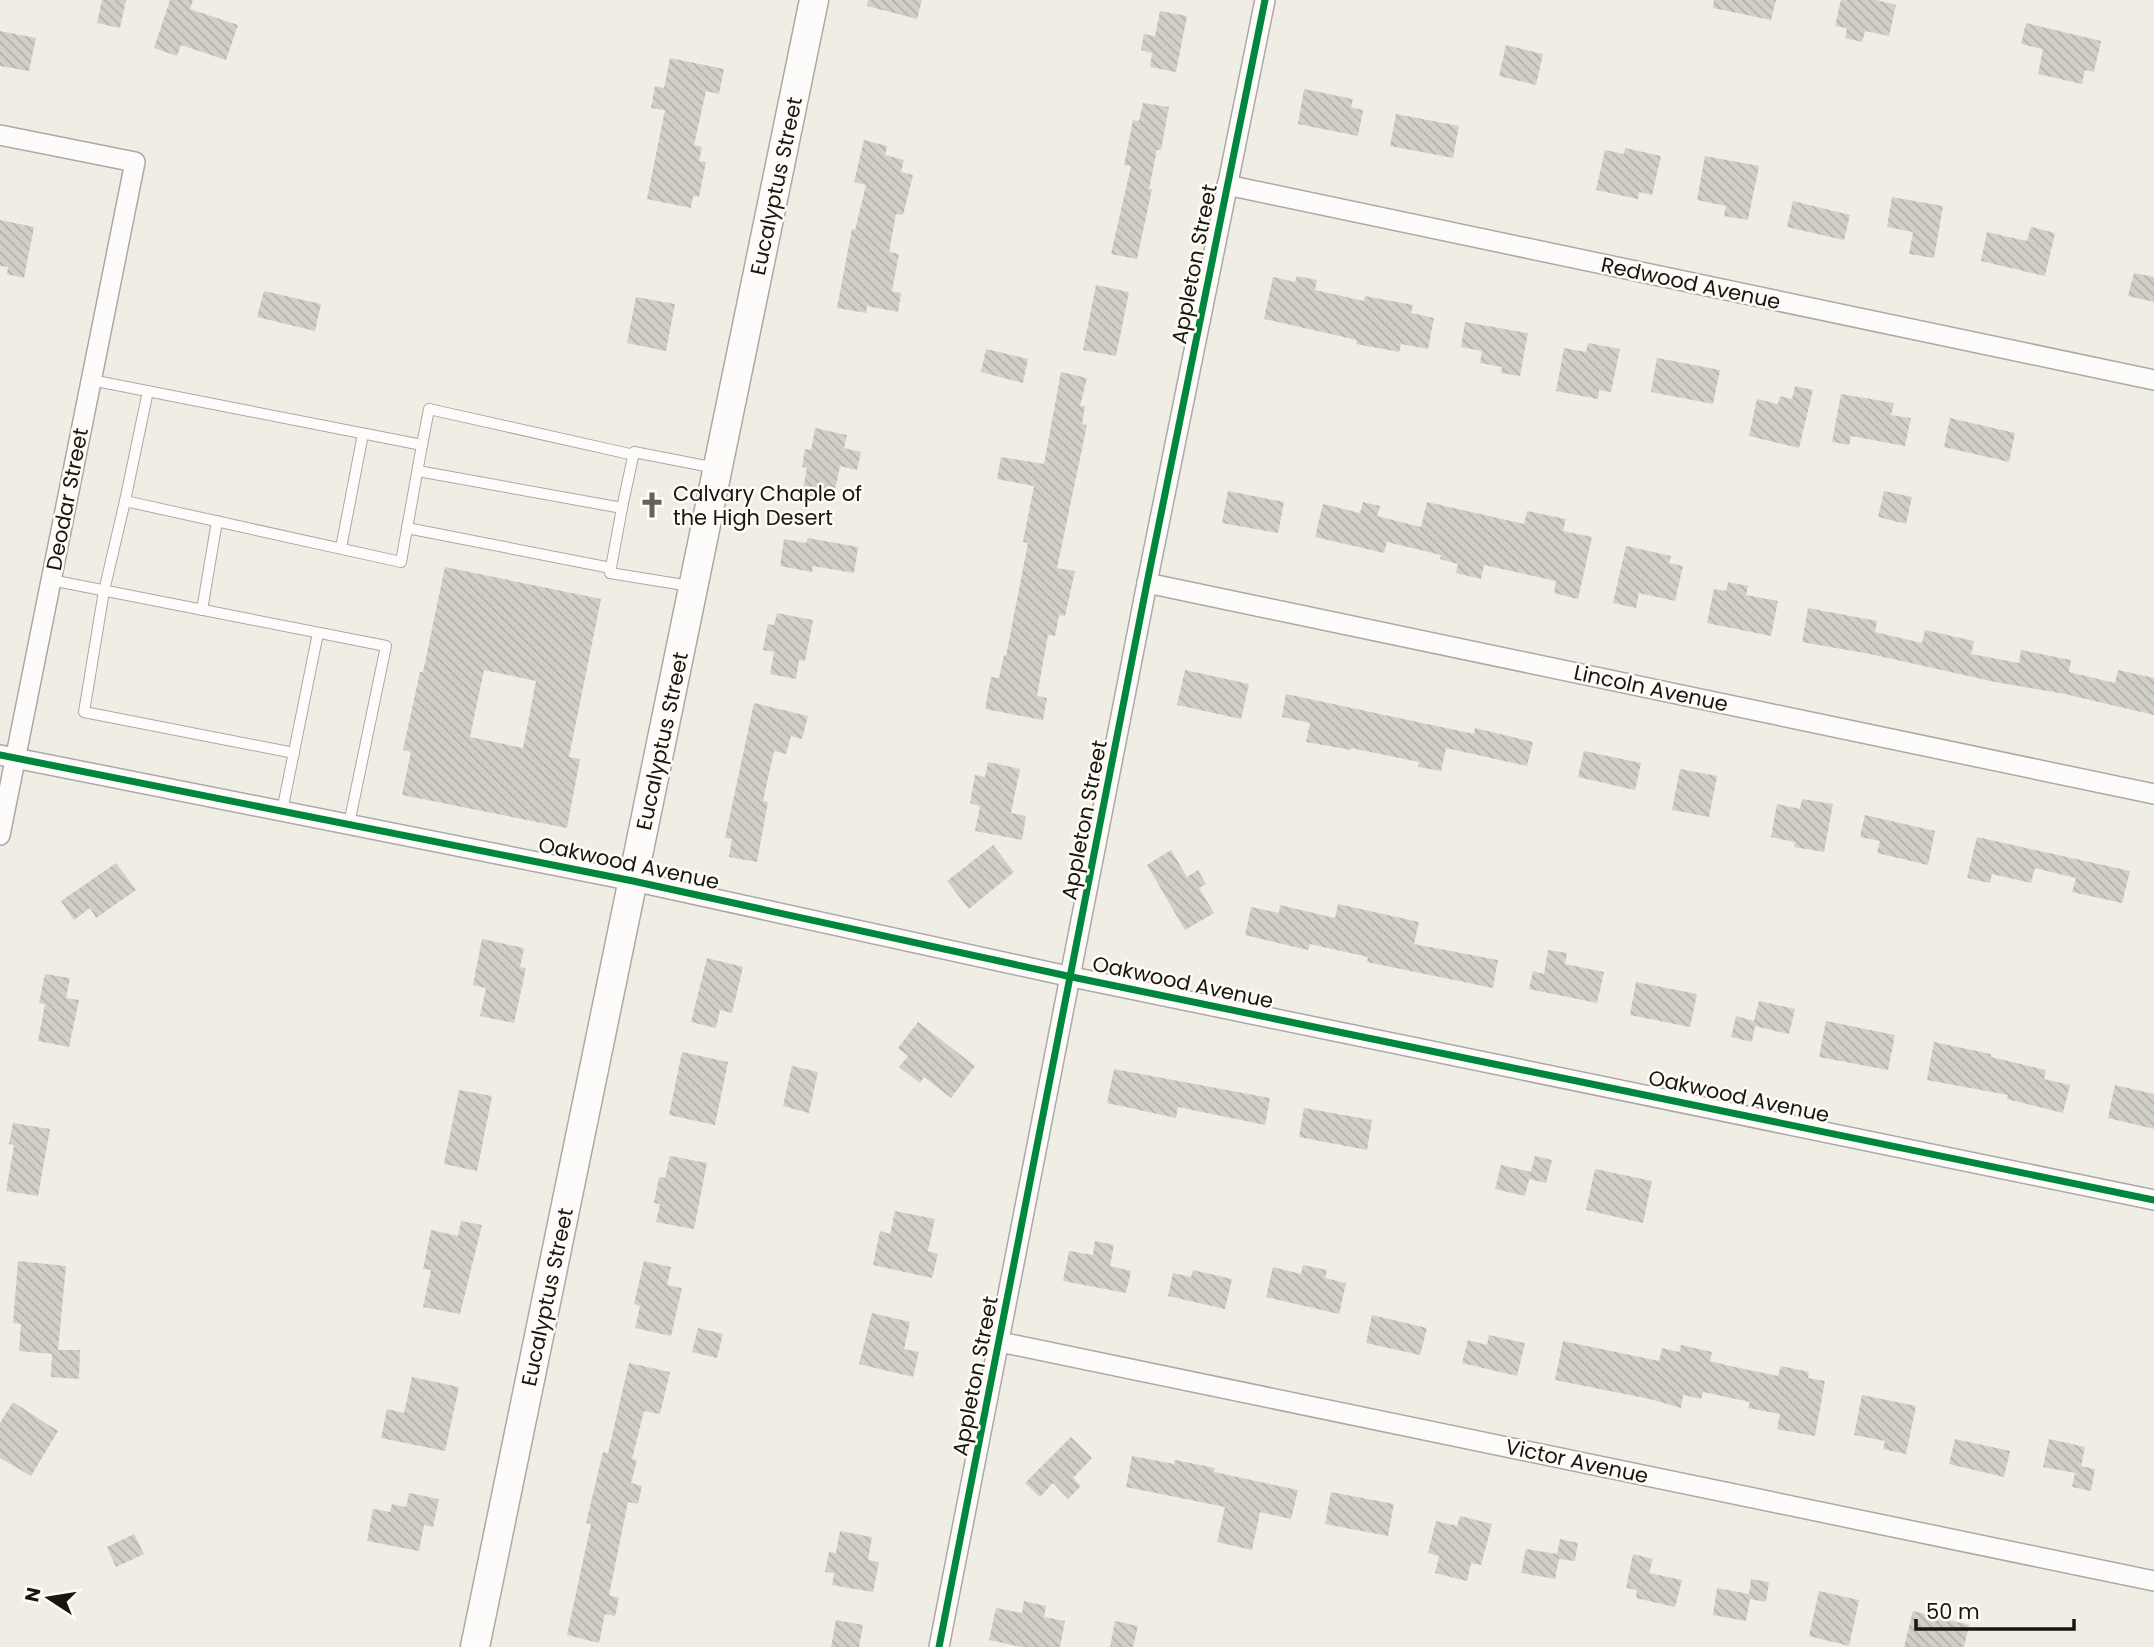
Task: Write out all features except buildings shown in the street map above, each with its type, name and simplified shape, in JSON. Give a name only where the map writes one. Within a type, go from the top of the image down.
[{"type":"main road","name":"Eucalyptus Street","points":[[475,1647],[814,0]]},
{"type":"street","name":"Appleton Street","points":[[939,1647],[1147,583],[1265,0]]},
{"type":"street","name":"Deodar Street","points":[[0,135],[135,162],[51,580],[8,756],[0,835]]},
{"type":"street","name":"Redwood Avenue","points":[[1227,186],[2154,380]]},
{"type":"street","name":"Lincoln Avenue","points":[[1147,583],[2154,794]]},
{"type":"street","name":"Oakwood Avenue","points":[[8,756],[633,881],[1072,977],[2154,1200]]},
{"type":"street","name":"Victor Avenue","points":[[1000,1342],[2154,1581]]},
{"type":"lane","points":[[91,380],[422,445]]},
{"type":"lane","points":[[148,391],[104,591],[84,712],[294,753]]},
{"type":"lane","points":[[125,501],[401,562],[429,409],[634,454],[718,469]]},
{"type":"lane","points":[[341,548],[363,433]]},
{"type":"lane","points":[[634,454],[610,573],[693,587]]},
{"type":"lane","points":[[418,471],[622,508]]},
{"type":"lane","points":[[202,610],[217,521]]},
{"type":"lane","points":[[407,528],[611,568]]},
{"type":"lane","points":[[51,580],[386,646],[349,824]]},
{"type":"lane","points":[[282,811],[318,633]]},
{"type":"cycle path","points":[[939,1647],[1147,583],[1265,0]]},
{"type":"cycle path","points":[[0,755],[633,881],[1072,977],[2154,1200]]},
{"type":"place","name":"Calvary Chaple of the High Desert","points":[[652,505]]}]
